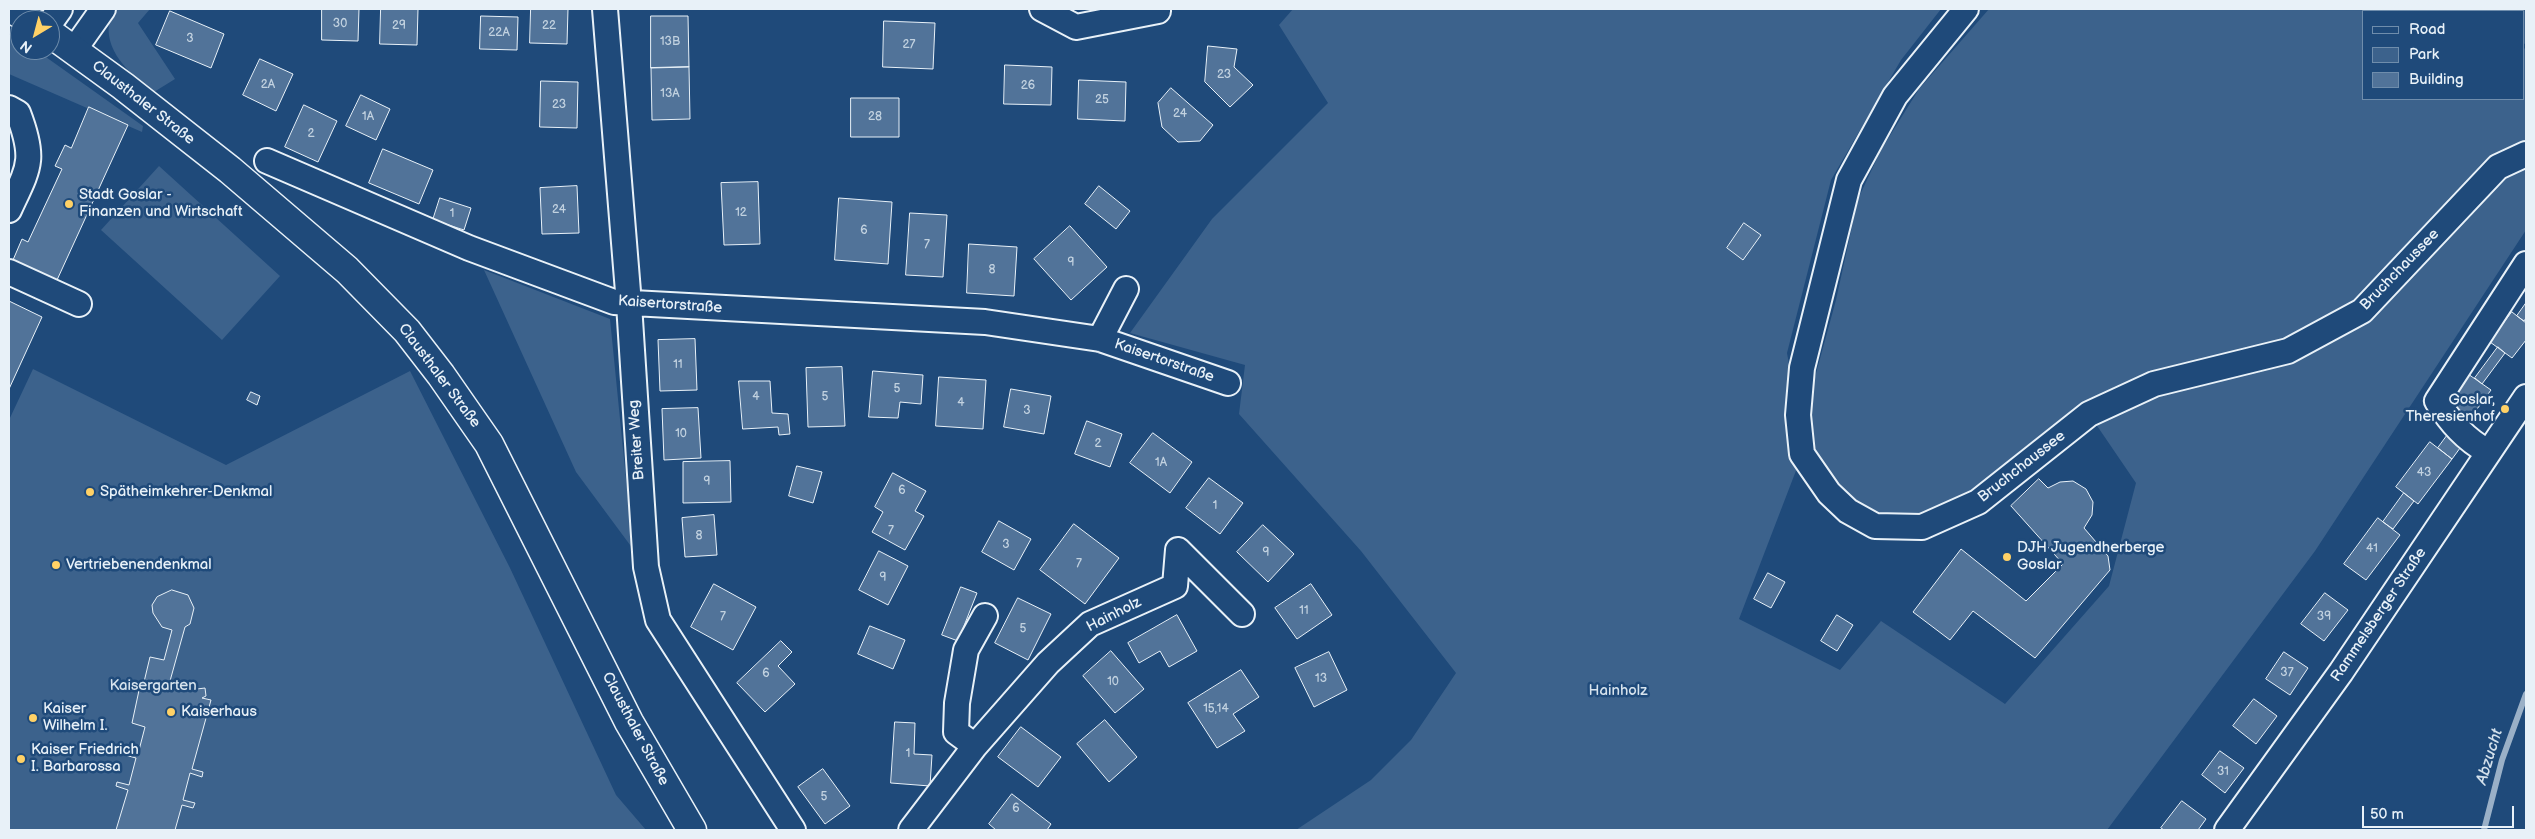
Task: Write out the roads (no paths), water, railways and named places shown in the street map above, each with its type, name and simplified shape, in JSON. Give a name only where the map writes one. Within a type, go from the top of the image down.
[{"type":"main road","name":"Clausthaler Straße","points":[[60,40],[230,170],[347,270],[407,331],[489,444],[629,722],[692,830]]},
{"type":"street","points":[[74,50],[103,9]]},
{"type":"street","name":"Breiter Weg","points":[[605,9],[646,567],[658,620],[793,830]]},
{"type":"street","points":[[1042,9],[1076,27],[1158,11]]},
{"type":"street","name":"Bruchchaussee","points":[[1966,9],[1895,96],[1849,180],[1802,368],[1798,416],[1802,454],[1828,493],[1848,511],[1875,526],[1922,527],[1946,517],[1978,502],[2089,414],[2154,384],[2288,351],[2362,311],[2498,167],[2526,154]]},
{"type":"street","points":[[9,108],[18,112],[28,139],[28,168],[9,210]]},
{"type":"street","name":"Kaisertorstraße","points":[[267,161],[469,248],[614,302],[985,322],[1100,339],[1228,382]]},
{"type":"street","points":[[2488,452],[2469,442],[2449,420],[2437,401],[2526,264]]},
{"type":"street","points":[[9,272],[79,304]]},
{"type":"street","name":"Kaisertorstraße","points":[[1100,339],[1126,289]]},
{"type":"street","name":"Rammelsberger Straße","points":[[2227,830],[2341,672],[2526,397]]},
{"type":"street","name":"Hainholz","points":[[911,830],[975,746],[1048,663],[1090,624],[1175,586],[1178,550],[1242,614]]},
{"type":"street","points":[[975,746],[956,732],[957,704],[966,650],[985,616]]},
{"type":"waterway","name":"Abzucht","points":[[2484,830],[2502,760],[2526,694]]},
{"type":"place","name":"Stadt Goslar - Finanzen und Wirtschaft","points":[[69,204]]},
{"type":"place","name":"Goslar, Theresienhof","points":[[2505,409]]},
{"type":"place","name":"Spätheimkehrer-Denkmal","points":[[90,492]]},
{"type":"place","name":"DJH Jugendherberge Goslar","points":[[2007,557]]},
{"type":"place","name":"Vertriebenendenkmal","points":[[56,565]]},
{"type":"place","name":"Kaiserhaus","points":[[171,712]]},
{"type":"place","name":"Kaiser Wilhelm I.","points":[[33,718]]},
{"type":"place","name":"Kaiser Friedrich I. Barbarossa","points":[[21,759]]},
{"type":"park label","name":"Kaisergarten","points":[[153,686]]}]
